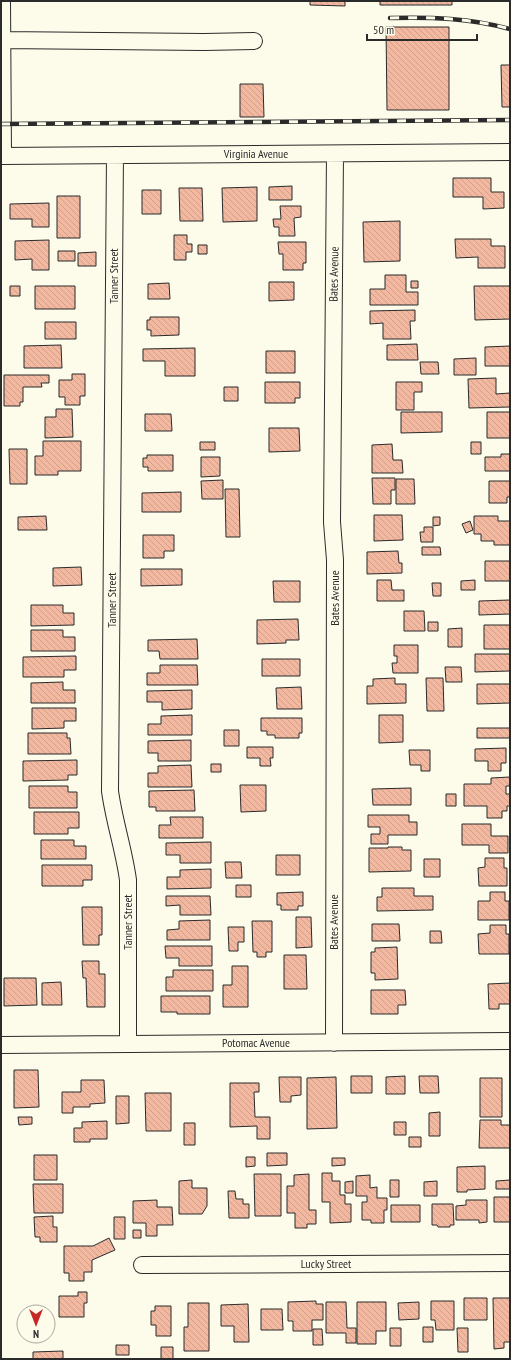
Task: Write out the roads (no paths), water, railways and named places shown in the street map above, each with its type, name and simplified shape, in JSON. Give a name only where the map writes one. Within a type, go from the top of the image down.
[{"type":"street","points":[[2,1],[2,156]]},
{"type":"street","points":[[2,40],[188,42],[254,41]]},
{"type":"street","name":"Virginia Avenue","points":[[2,156],[510,152]]},
{"type":"street","name":"Bates Avenue","points":[[334,1042],[335,560],[332,514],[335,154]]},
{"type":"street","name":"Tanner Street","points":[[115,155],[110,791],[113,814],[125,857],[128,880],[128,1044]]},
{"type":"street","name":"Potomac Avenue","points":[[1,1045],[510,1041]]},
{"type":"street","name":"Lucky Street","points":[[142,1265],[510,1263]]},
{"type":"railway","points":[[390,18],[465,20],[510,29]]},
{"type":"railway","points":[[1,124],[510,120]]}]
